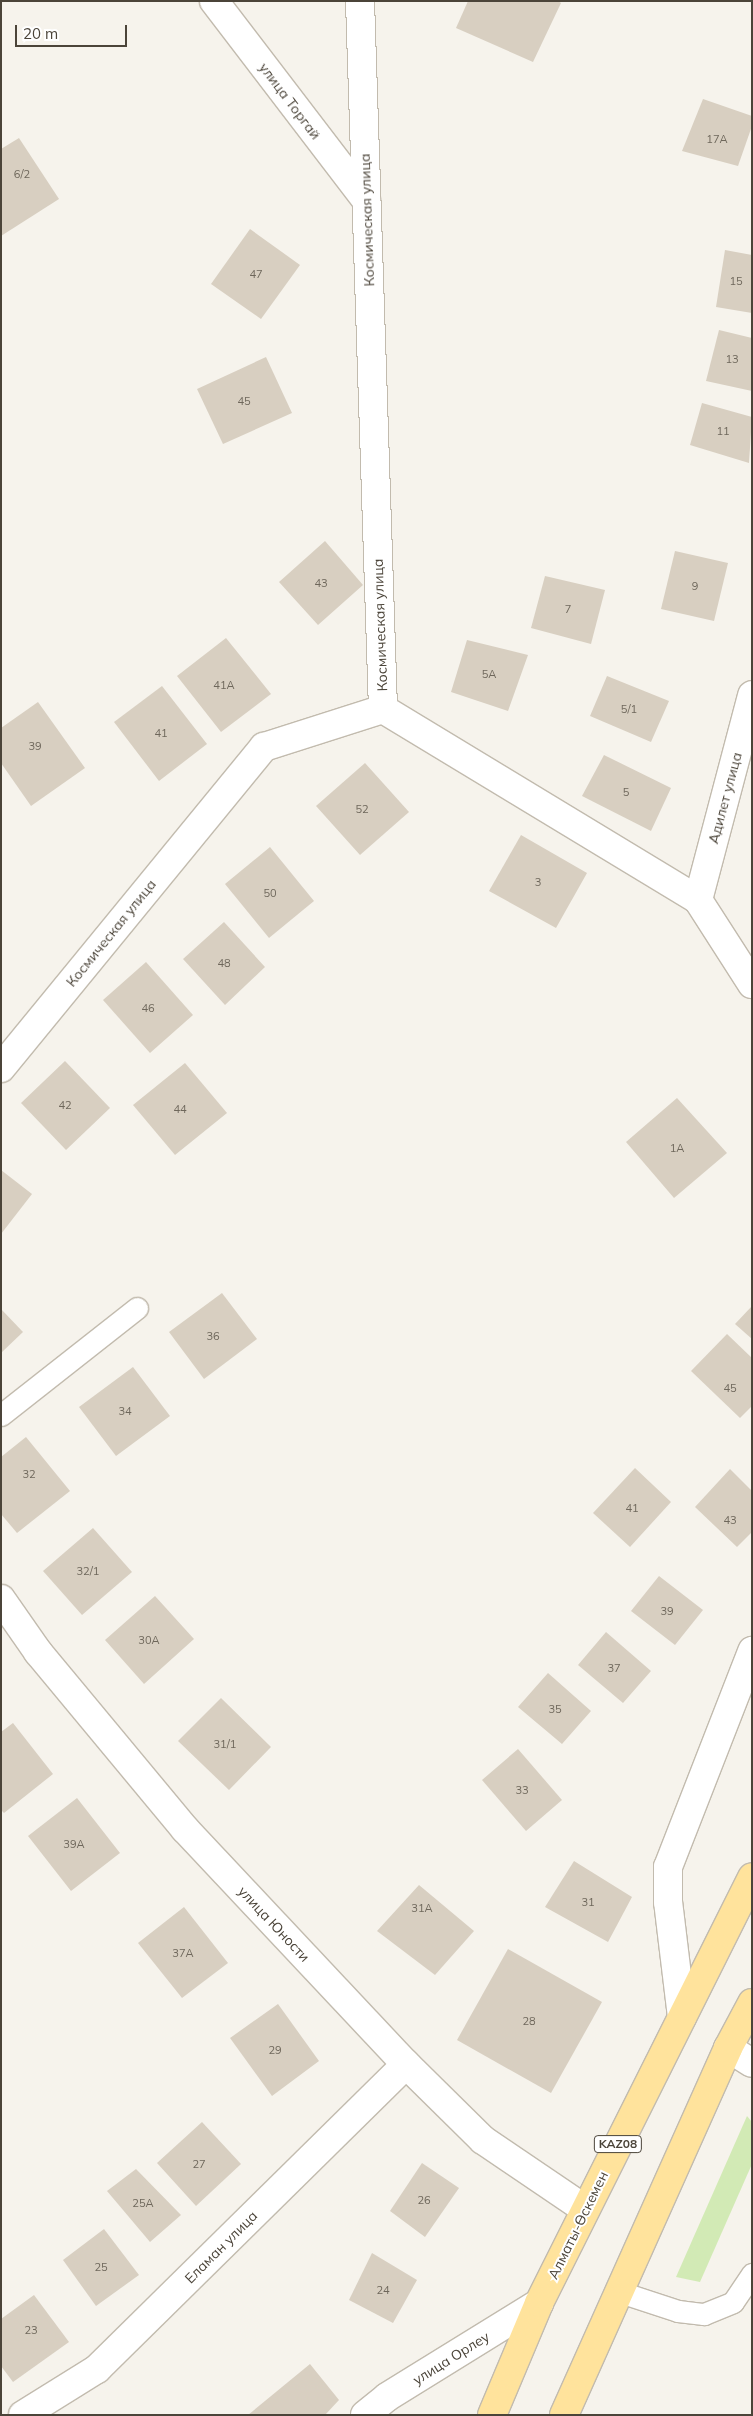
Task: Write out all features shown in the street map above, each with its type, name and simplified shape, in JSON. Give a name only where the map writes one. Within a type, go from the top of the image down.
[{"type":"main road","name":"Алматы-Өскемен","points":[[492,2415],[539,2303],[752,1877]]},
{"type":"main road","points":[[564,2415],[728,2048],[752,2003]]},
{"type":"street","name":"улица Торгай","points":[[214,1],[366,200]]},
{"type":"street","name":"Космическая улица","points":[[1,1068],[264,747],[383,709],[360,1]]},
{"type":"street","name":"Адилет улица","points":[[698,900],[752,695]]},
{"type":"street","points":[[383,709],[698,900],[752,984]]},
{"type":"street","name":"улица Юности","points":[[1,1599],[38,1652],[184,1829],[406,2064],[483,2140],[585,2210]]},
{"type":"street","points":[[682,2017],[668,1902],[668,1867],[752,1651]]},
{"type":"street","points":[[728,2048],[752,2063]]},
{"type":"street","name":"Еламан улица","points":[[23,2415],[97,2369],[406,2064]]},
{"type":"street","name":"улица Орлеу","points":[[365,2415],[387,2397],[539,2303]]},
{"type":"lane","points":[[1,1415],[137,1308]]},
{"type":"lane","points":[[620,2292],[678,2312],[704,2314],[733,2302],[752,2274]]},
{"type":"green space","points":[[747,2116],[752,2122],[752,2164],[700,2282],[676,2277]]},
{"type":"building","points":[[468,1],[558,1],[561,3],[533,62],[456,28]]},
{"type":"building","points":[[703,99],[752,116],[752,126],[738,166],[682,151]]},
{"type":"building","points":[[19,138],[59,199],[1,236],[1,149]]},
{"type":"building","points":[[250,229],[300,265],[261,319],[211,284]]},
{"type":"building","points":[[725,250],[752,255],[752,313],[716,307]]},
{"type":"building","points":[[719,330],[752,338],[752,391],[706,381]]},
{"type":"building","points":[[266,357],[292,413],[223,444],[197,389]]},
{"type":"building","points":[[702,403],[752,417],[749,463],[690,445]]},
{"type":"building","points":[[325,541],[363,585],[318,625],[279,582]]},
{"type":"building","points":[[675,551],[728,563],[714,621],[661,609]]},
{"type":"building","points":[[545,576],[605,590],[591,644],[531,628]]},
{"type":"building","points":[[226,638],[271,694],[221,732],[177,676]]},
{"type":"building","points":[[467,640],[528,655],[508,711],[451,692]]},
{"type":"building","points":[[607,676],[669,701],[651,742],[590,716]]},
{"type":"building","points":[[162,686],[207,744],[159,781],[114,722]]},
{"type":"building","points":[[38,702],[85,768],[31,806],[1,763],[1,728]]},
{"type":"building","points":[[604,755],[671,788],[651,831],[582,796]]},
{"type":"building","points":[[365,763],[409,812],[360,855],[316,806]]},
{"type":"building","points":[[521,835],[587,873],[556,928],[489,891]]},
{"type":"building","points":[[270,847],[314,901],[269,938],[225,884]]},
{"type":"building","points":[[224,922],[265,967],[225,1005],[183,959]]},
{"type":"building","points":[[146,962],[193,1015],[150,1053],[103,1000]]},
{"type":"building","points":[[65,1061],[110,1108],[66,1150],[21,1103]]},
{"type":"building","points":[[185,1063],[227,1113],[175,1155],[133,1105]]},
{"type":"building","points":[[677,1098],[727,1153],[674,1198],[626,1142]]},
{"type":"building","points":[[1,1170],[32,1194],[1,1234]]},
{"type":"building","points":[[222,1293],[257,1339],[204,1379],[169,1332]]},
{"type":"building","points":[[752,1306],[752,1339],[735,1324]]},
{"type":"building","points":[[1,1309],[23,1332],[1,1353]]},
{"type":"building","points":[[727,1334],[752,1358],[752,1406],[740,1418],[691,1371]]},
{"type":"building","points":[[133,1367],[170,1416],[116,1456],[79,1407]]},
{"type":"building","points":[[26,1437],[70,1491],[17,1533],[1,1514],[1,1457]]},
{"type":"building","points":[[635,1468],[671,1502],[630,1547],[593,1513]]},
{"type":"building","points":[[730,1469],[752,1491],[752,1532],[737,1547],[695,1507]]},
{"type":"building","points":[[93,1528],[132,1572],[82,1615],[43,1571]]},
{"type":"building","points":[[659,1576],[703,1610],[675,1645],[631,1611]]},
{"type":"building","points":[[155,1596],[194,1639],[144,1684],[105,1640]]},
{"type":"building","points":[[606,1632],[651,1671],[623,1703],[578,1665]]},
{"type":"building","points":[[548,1673],[591,1711],[562,1744],[518,1707]]},
{"type":"building","points":[[221,1698],[271,1747],[229,1790],[178,1741]]},
{"type":"building","points":[[13,1723],[53,1774],[4,1813],[1,1810],[1,1732]]},
{"type":"building","points":[[518,1749],[562,1800],[526,1831],[482,1780]]},
{"type":"building","points":[[77,1798],[120,1853],[71,1891],[28,1836]]},
{"type":"building","points":[[574,1861],[632,1897],[608,1942],[545,1907]]},
{"type":"building","points":[[419,1885],[474,1931],[435,1975],[377,1931]]},
{"type":"building","points":[[184,1907],[228,1963],[182,1998],[138,1943]]},
{"type":"building","points":[[508,1949],[602,2002],[551,2093],[457,2040]]},
{"type":"building","points":[[278,2004],[319,2061],[272,2096],[230,2038]]},
{"type":"building","points":[[202,2122],[241,2164],[196,2206],[157,2163]]},
{"type":"building","points":[[422,2163],[459,2188],[425,2237],[390,2211]]},
{"type":"building","points":[[136,2169],[181,2215],[150,2242],[107,2191]]},
{"type":"building","points":[[104,2229],[139,2275],[96,2306],[63,2260]]},
{"type":"building","points":[[372,2253],[417,2280],[393,2323],[349,2300]]},
{"type":"building","points":[[34,2295],[69,2342],[13,2382],[1,2366],[1,2319]]},
{"type":"building","points":[[310,2364],[339,2400],[325,2415],[248,2415]]}]
